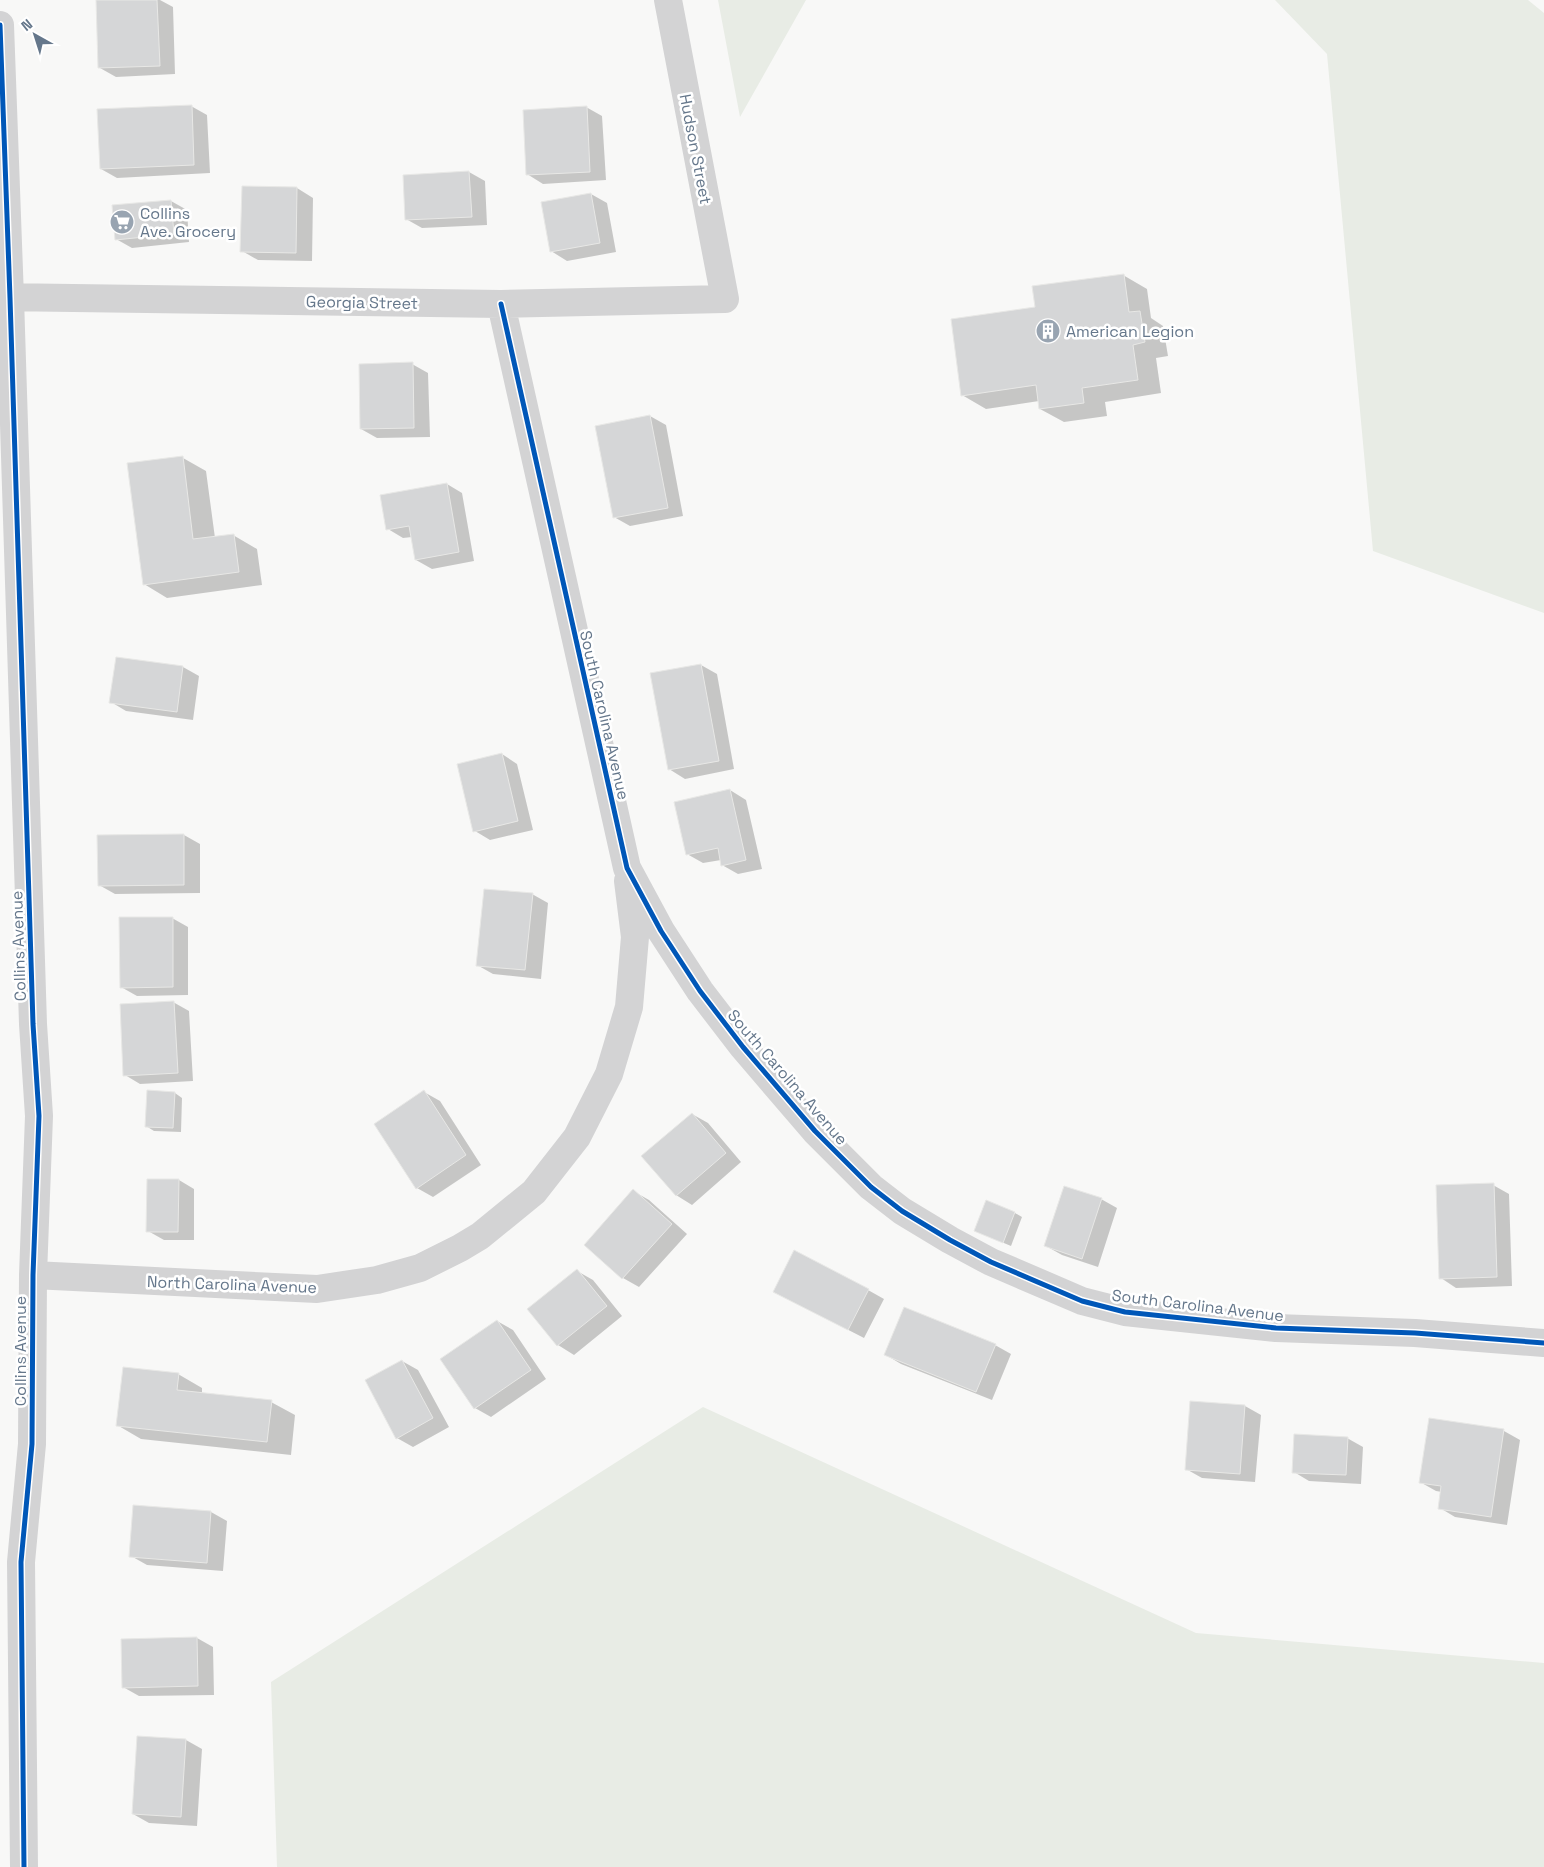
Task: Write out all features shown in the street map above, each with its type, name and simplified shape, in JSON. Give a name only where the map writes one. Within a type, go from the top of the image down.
[{"type":"street","name":"Hudson Street","points":[[668,0],[725,299]]},
{"type":"street","name":"Collins Avenue","points":[[0,25],[5,297],[33,1024],[39,1116],[33,1275],[32,1444],[10,1562],[24,1867]]},
{"type":"street","name":"Georgia Street","points":[[5,297],[501,304],[725,299]]},
{"type":"street","name":"South Carolina Avenue","points":[[501,304],[627,868],[661,931],[700,991],[743,1047],[815,1131],[871,1187],[902,1212],[992,1262],[1082,1301],[1125,1312],[1276,1328],[1414,1333],[1544,1342]]},
{"type":"street","name":"North Carolina Avenue","points":[[33,1275],[317,1289],[378,1280],[420,1268],[480,1236],[534,1192],[577,1137],[609,1074],[630,999],[635,937],[627,868]]},
{"type":"shaded area","points":[[718,0],[806,0],[740,117]]},
{"type":"shaded area","points":[[1275,0],[1528,0],[1544,13],[1544,613],[1373,551],[1327,54]]},
{"type":"shaded area","points":[[703,1407],[1196,1633],[1544,1663],[1544,1867],[277,1867],[271,1682]]},
{"type":"building","points":[[96,0],[157,0],[160,66],[98,68]]},
{"type":"building","points":[[192,105],[194,165],[100,169],[97,109]]},
{"type":"building","points":[[587,106],[590,172],[526,175],[523,110]]},
{"type":"building","points":[[469,171],[472,217],[405,220],[403,175]]},
{"type":"building","points":[[242,186],[297,187],[296,253],[240,252]]},
{"type":"building","points":[[591,193],[600,243],[550,252],[541,202]]},
{"type":"building","points":[[171,200],[174,234],[115,240],[112,205]]},
{"type":"building","name":"American Legion","points":[[1124,274],[1129,312],[1140,311],[1145,342],[1133,345],[1138,380],[1082,388],[1084,403],[1039,409],[1036,385],[961,396],[951,319],[1035,307],[1032,286]]},
{"type":"building","points":[[413,362],[414,428],[360,429],[359,364]]},
{"type":"building","points":[[650,415],[668,508],[613,518],[595,426]]},
{"type":"building","points":[[183,456],[193,539],[234,534],[239,572],[143,585],[127,463]]},
{"type":"building","points":[[447,483],[459,552],[415,560],[409,526],[386,530],[380,495]]},
{"type":"building","points":[[116,657],[183,666],[177,712],[109,703]]},
{"type":"building","points":[[701,664],[719,761],[668,770],[650,673]]},
{"type":"building","points":[[502,753],[518,821],[473,832],[457,764]]},
{"type":"building","points":[[730,789],[746,860],[721,866],[718,848],[686,855],[674,802]]},
{"type":"building","points":[[184,834],[184,885],[98,886],[97,835]]},
{"type":"building","points":[[484,889],[533,893],[525,970],[476,966]]},
{"type":"building","points":[[119,917],[173,917],[173,987],[120,988]]},
{"type":"building","points":[[174,1001],[178,1073],[123,1076],[120,1004]]},
{"type":"building","points":[[147,1090],[175,1092],[173,1128],[145,1127]]},
{"type":"building","points":[[424,1090],[466,1155],[416,1189],[374,1124]]},
{"type":"building","points":[[692,1113],[726,1153],[676,1196],[641,1156]]},
{"type":"building","points":[[147,1179],[179,1179],[178,1232],[146,1232]]},
{"type":"building","points":[[1494,1183],[1497,1277],[1439,1279],[1436,1185]]},
{"type":"building","points":[[1064,1186],[1102,1198],[1082,1259],[1044,1246]]},
{"type":"building","points":[[633,1189],[672,1224],[622,1279],[584,1245]]},
{"type":"building","points":[[986,1200],[1015,1212],[1003,1243],[974,1231]]},
{"type":"building","points":[[794,1250],[869,1289],[848,1330],[773,1292]]},
{"type":"building","points":[[577,1269],[607,1306],[557,1346],[527,1309]]},
{"type":"building","points":[[904,1307],[996,1344],[976,1392],[884,1355]]},
{"type":"building","points":[[497,1320],[531,1370],[474,1409],[440,1359]]},
{"type":"building","points":[[402,1360],[433,1418],[396,1439],[365,1380]]},
{"type":"building","points":[[123,1367],[179,1373],[177,1390],[272,1400],[267,1442],[116,1426]]},
{"type":"building","points":[[1190,1401],[1245,1405],[1240,1474],[1185,1470]]},
{"type":"building","points":[[1429,1418],[1504,1429],[1491,1517],[1438,1509],[1441,1486],[1419,1483]]},
{"type":"building","points":[[1294,1434],[1348,1437],[1346,1475],[1292,1473]]},
{"type":"building","points":[[133,1505],[211,1511],[207,1563],[129,1557]]},
{"type":"building","points":[[197,1637],[198,1686],[122,1688],[121,1639]]},
{"type":"building","points":[[137,1736],[186,1739],[181,1817],[132,1814]]},
{"type":"cycle path","points":[[0,25],[33,1024],[39,1116],[33,1275],[32,1444],[21,1562],[24,1867]]},
{"type":"cycle path","points":[[501,304],[627,868],[661,931],[700,991],[743,1047],[815,1131],[871,1187],[902,1211],[991,1262],[1082,1301],[1125,1312],[1276,1328],[1415,1333],[1544,1343]]},
{"type":"place","name":"Collins Ave. Grocery","points":[[122,222]]},
{"type":"place","name":"American Legion","points":[[1048,331]]}]
